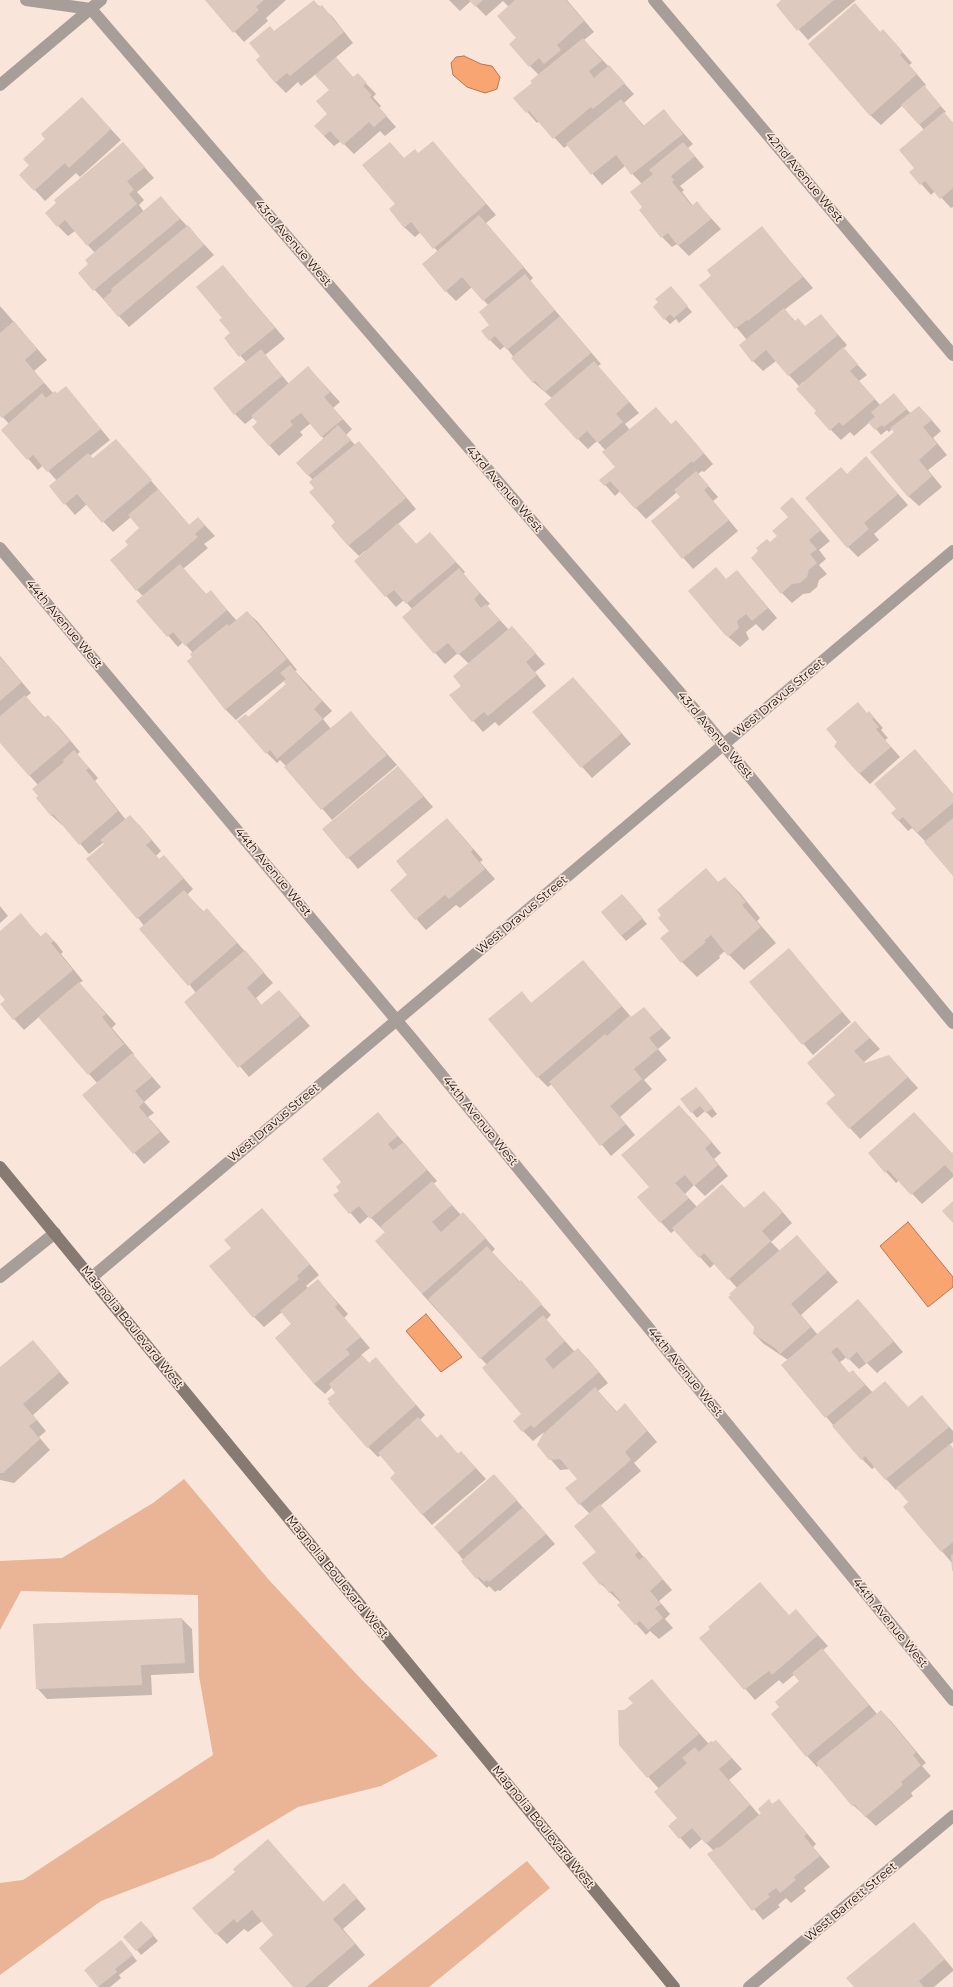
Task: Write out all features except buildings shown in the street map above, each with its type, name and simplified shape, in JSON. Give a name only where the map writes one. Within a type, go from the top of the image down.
[{"type":"street","points":[[26,0],[92,4]]},
{"type":"street","points":[[0,85],[92,4],[101,0]]},
{"type":"street","name":"42nd Avenue West","points":[[654,0],[953,354]]},
{"type":"street","name":"43rd Avenue West","points":[[92,4],[724,745],[953,1024]]},
{"type":"street","name":"44th Avenue West","points":[[0,548],[397,1020],[953,1700]]},
{"type":"street","name":"West Dravus Street","points":[[91,1278],[953,551]]},
{"type":"street","name":"Magnolia Boulevard West","points":[[0,1167],[674,1987]]},
{"type":"street","points":[[0,1277],[55,1233]]},
{"type":"street","name":"West Barrett Street","points":[[749,1987],[953,1816]]},
{"type":"shaded area","points":[[464,56],[481,64],[492,66],[500,77],[497,89],[485,93],[467,87],[453,75],[451,63],[456,57]]},
{"type":"shaded area","points":[[908,1222],[953,1277],[953,1287],[928,1307],[880,1246]]},
{"type":"shaded area","points":[[426,1314],[462,1357],[441,1372],[406,1331]]},
{"type":"shaded area","points":[[184,1479],[269,1580],[361,1679],[438,1756],[381,1786],[298,1807],[213,1858],[101,1901],[0,1975],[0,1883],[23,1880],[213,1755],[199,1676],[198,1595],[21,1591],[0,1630],[0,1561],[62,1558],[153,1503]]},
{"type":"shaded area","points":[[527,1861],[550,1888],[429,1987],[367,1987]]}]
